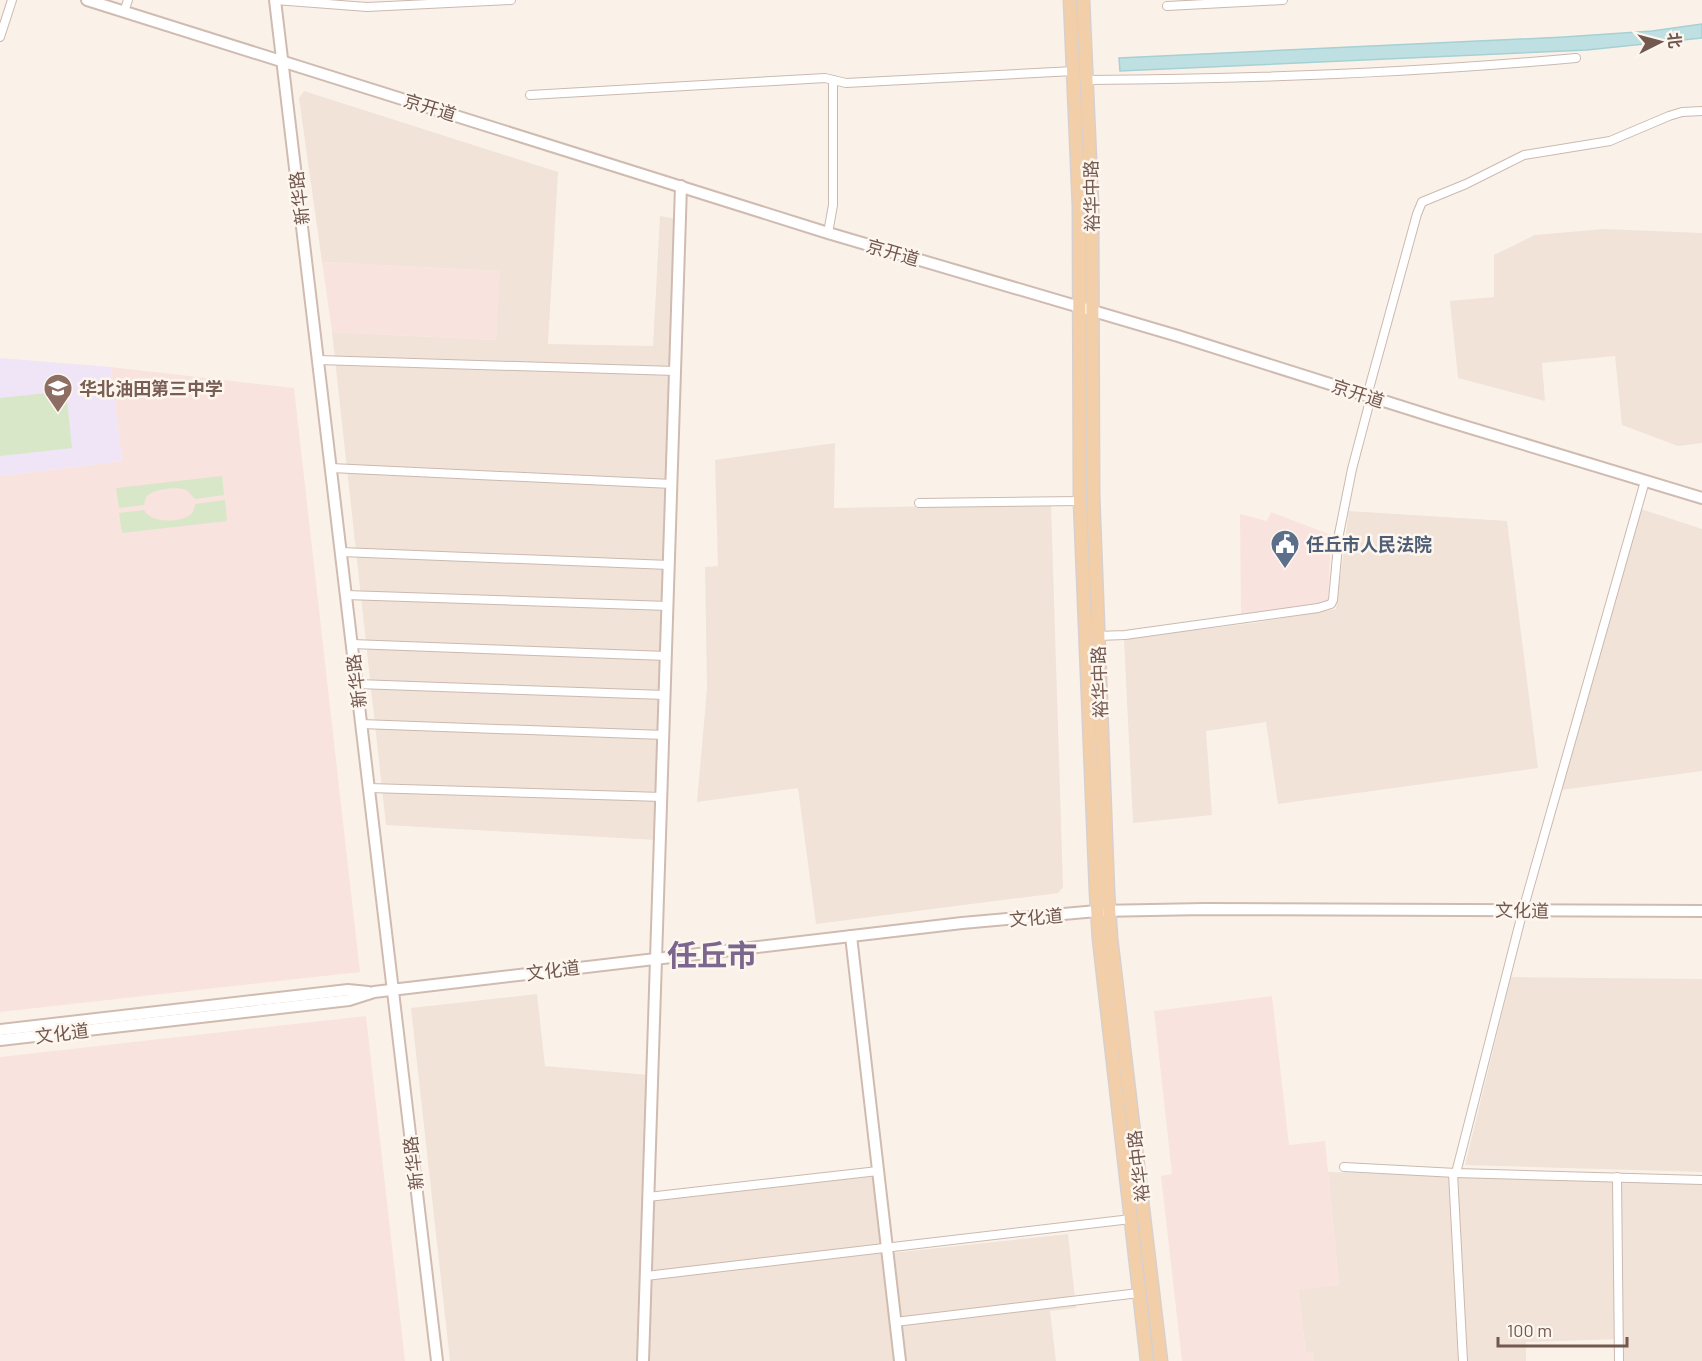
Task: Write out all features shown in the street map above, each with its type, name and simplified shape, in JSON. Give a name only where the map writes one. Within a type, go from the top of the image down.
[{"type":"main road","name":"京开道","points":[[87,0],[828,233],[1086,309],[1702,498]]},
{"type":"main road","name":"新华路","points":[[275,0],[437,1361]]},
{"type":"main road","name":"裕华中路","points":[[1070,0],[1093,494],[1103,911],[1161,1361]]},
{"type":"main road","name":"裕华中路","points":[[1083,0],[1092,206],[1086,309],[1080,501],[1088,734],[1131,1219],[1147,1361]]},
{"type":"main road","points":[[643,1361],[681,186]]},
{"type":"main road","name":"文化道","points":[[0,1030],[348,990],[374,992],[851,936],[1103,911],[1205,909],[1702,911]]},
{"type":"main road","points":[[851,936],[900,1361]]},
{"type":"main road","name":"文化道","points":[[0,1040],[349,1000],[374,992]]},
{"type":"street","points":[[0,37],[12,0]]},
{"type":"street","points":[[124,12],[128,0]]},
{"type":"street","points":[[275,0],[336,2],[367,7],[511,0]]},
{"type":"street","points":[[1167,6],[1283,0]]},
{"type":"street","points":[[1087,80],[1329,74],[1501,65],[1576,58]]},
{"type":"street","points":[[530,94],[825,78],[846,83],[1074,71]]},
{"type":"street","points":[[828,233],[833,205],[833,80]]},
{"type":"street","points":[[1098,636],[1136,633],[1318,608],[1331,604],[1334,600],[1340,534],[1352,469],[1369,397],[1422,202],[1466,184],[1524,155],[1610,141],[1669,116],[1682,112],[1702,111]]},
{"type":"street","points":[[318,360],[675,371]]},
{"type":"street","points":[[331,468],[672,484]]},
{"type":"street","points":[[1463,1361],[1454,1173],[1523,910],[1645,481]]},
{"type":"street","points":[[919,503],[1080,501]]},
{"type":"street","points":[[341,552],[669,565]]},
{"type":"street","points":[[346,595],[668,606]]},
{"type":"street","points":[[352,644],[666,656]]},
{"type":"street","points":[[357,684],[665,695]]},
{"type":"street","points":[[361,724],[664,735]]},
{"type":"street","points":[[369,788],[662,797]]},
{"type":"street","points":[[1344,1167],[1454,1173],[1702,1180]]},
{"type":"street","points":[[648,1197],[878,1171]]},
{"type":"street","points":[[1617,1177],[1619,1361]]},
{"type":"street","points":[[646,1276],[1131,1219]]},
{"type":"street","points":[[895,1322],[1139,1293]]},
{"type":"shaded area","points":[[304,91],[558,172],[548,344],[653,346],[660,216],[678,219],[656,840],[386,825],[332,332],[496,340],[499,271],[322,262],[299,98]]},
{"type":"shaded area","points":[[1604,229],[1702,233],[1702,443],[1678,446],[1622,425],[1615,356],[1542,363],[1545,401],[1458,378],[1450,301],[1494,297],[1494,255],[1535,235]]},
{"type":"shaded area","points":[[322,262],[500,271],[496,340],[332,332]]},
{"type":"shaded area","name":"华北油田第三中学","points":[[0,358],[111,367],[122,461],[0,476]]},
{"type":"shaded area","points":[[111,367],[294,388],[360,972],[0,1012],[0,476],[122,461]]},
{"type":"shaded area","points":[[835,443],[834,508],[1051,504],[1063,887],[1058,893],[816,924],[798,788],[697,802],[707,689],[705,567],[718,566],[715,460]]},
{"type":"shaded area","points":[[1641,509],[1702,529],[1702,771],[1561,790]]},
{"type":"shaded area","points":[[1349,511],[1507,521],[1538,768],[1278,804],[1266,722],[1206,731],[1212,815],[1133,823],[1124,639],[1253,623],[1336,609]]},
{"type":"shaded area","name":"任丘市人民法院","points":[[1271,512],[1331,535],[1328,603],[1241,617],[1240,514],[1267,521]]},
{"type":"shaded area","points":[[1511,977],[1702,979],[1702,1172],[1465,1165]]},
{"type":"shaded area","points":[[537,994],[545,1066],[649,1075],[639,1361],[450,1361],[411,1008]]},
{"type":"shaded area","points":[[1272,996],[1289,1145],[1325,1141],[1339,1285],[1298,1290],[1306,1353],[1313,1352],[1314,1361],[1182,1361],[1161,1176],[1172,1174],[1154,1011]]},
{"type":"shaded area","points":[[366,1016],[405,1361],[0,1361],[0,1057]]},
{"type":"shaded area","points":[[1328,1172],[1702,1184],[1702,1361],[1624,1361],[1623,1339],[1526,1342],[1526,1361],[1314,1361],[1313,1353],[1306,1353],[1298,1289],[1339,1285]]},
{"type":"shaded area","points":[[873,1175],[882,1254],[1068,1234],[1076,1308],[1050,1311],[1056,1361],[648,1361],[654,1198]]},
{"type":"green space","points":[[66,391],[72,448],[0,456],[0,398]]},
{"type":"green space","points":[[222,476],[224,495],[195,499],[184,489],[165,489],[146,497],[144,505],[119,508],[116,488]]},
{"type":"green space","points":[[225,500],[227,521],[122,533],[119,513],[144,510],[153,518],[175,520],[182,519],[193,512],[195,504]]},
{"type":"water","points":[[1702,24],[1702,38],[1587,50],[1120,71],[1119,58],[1564,37],[1652,31]]},
{"type":"place","name":"华北油田第三中学","points":[[58,414]]},
{"type":"place","name":"任丘市人民法院","points":[[1285,570]]},
{"type":"district","name":"任丘市","points":[[712,954]]}]
